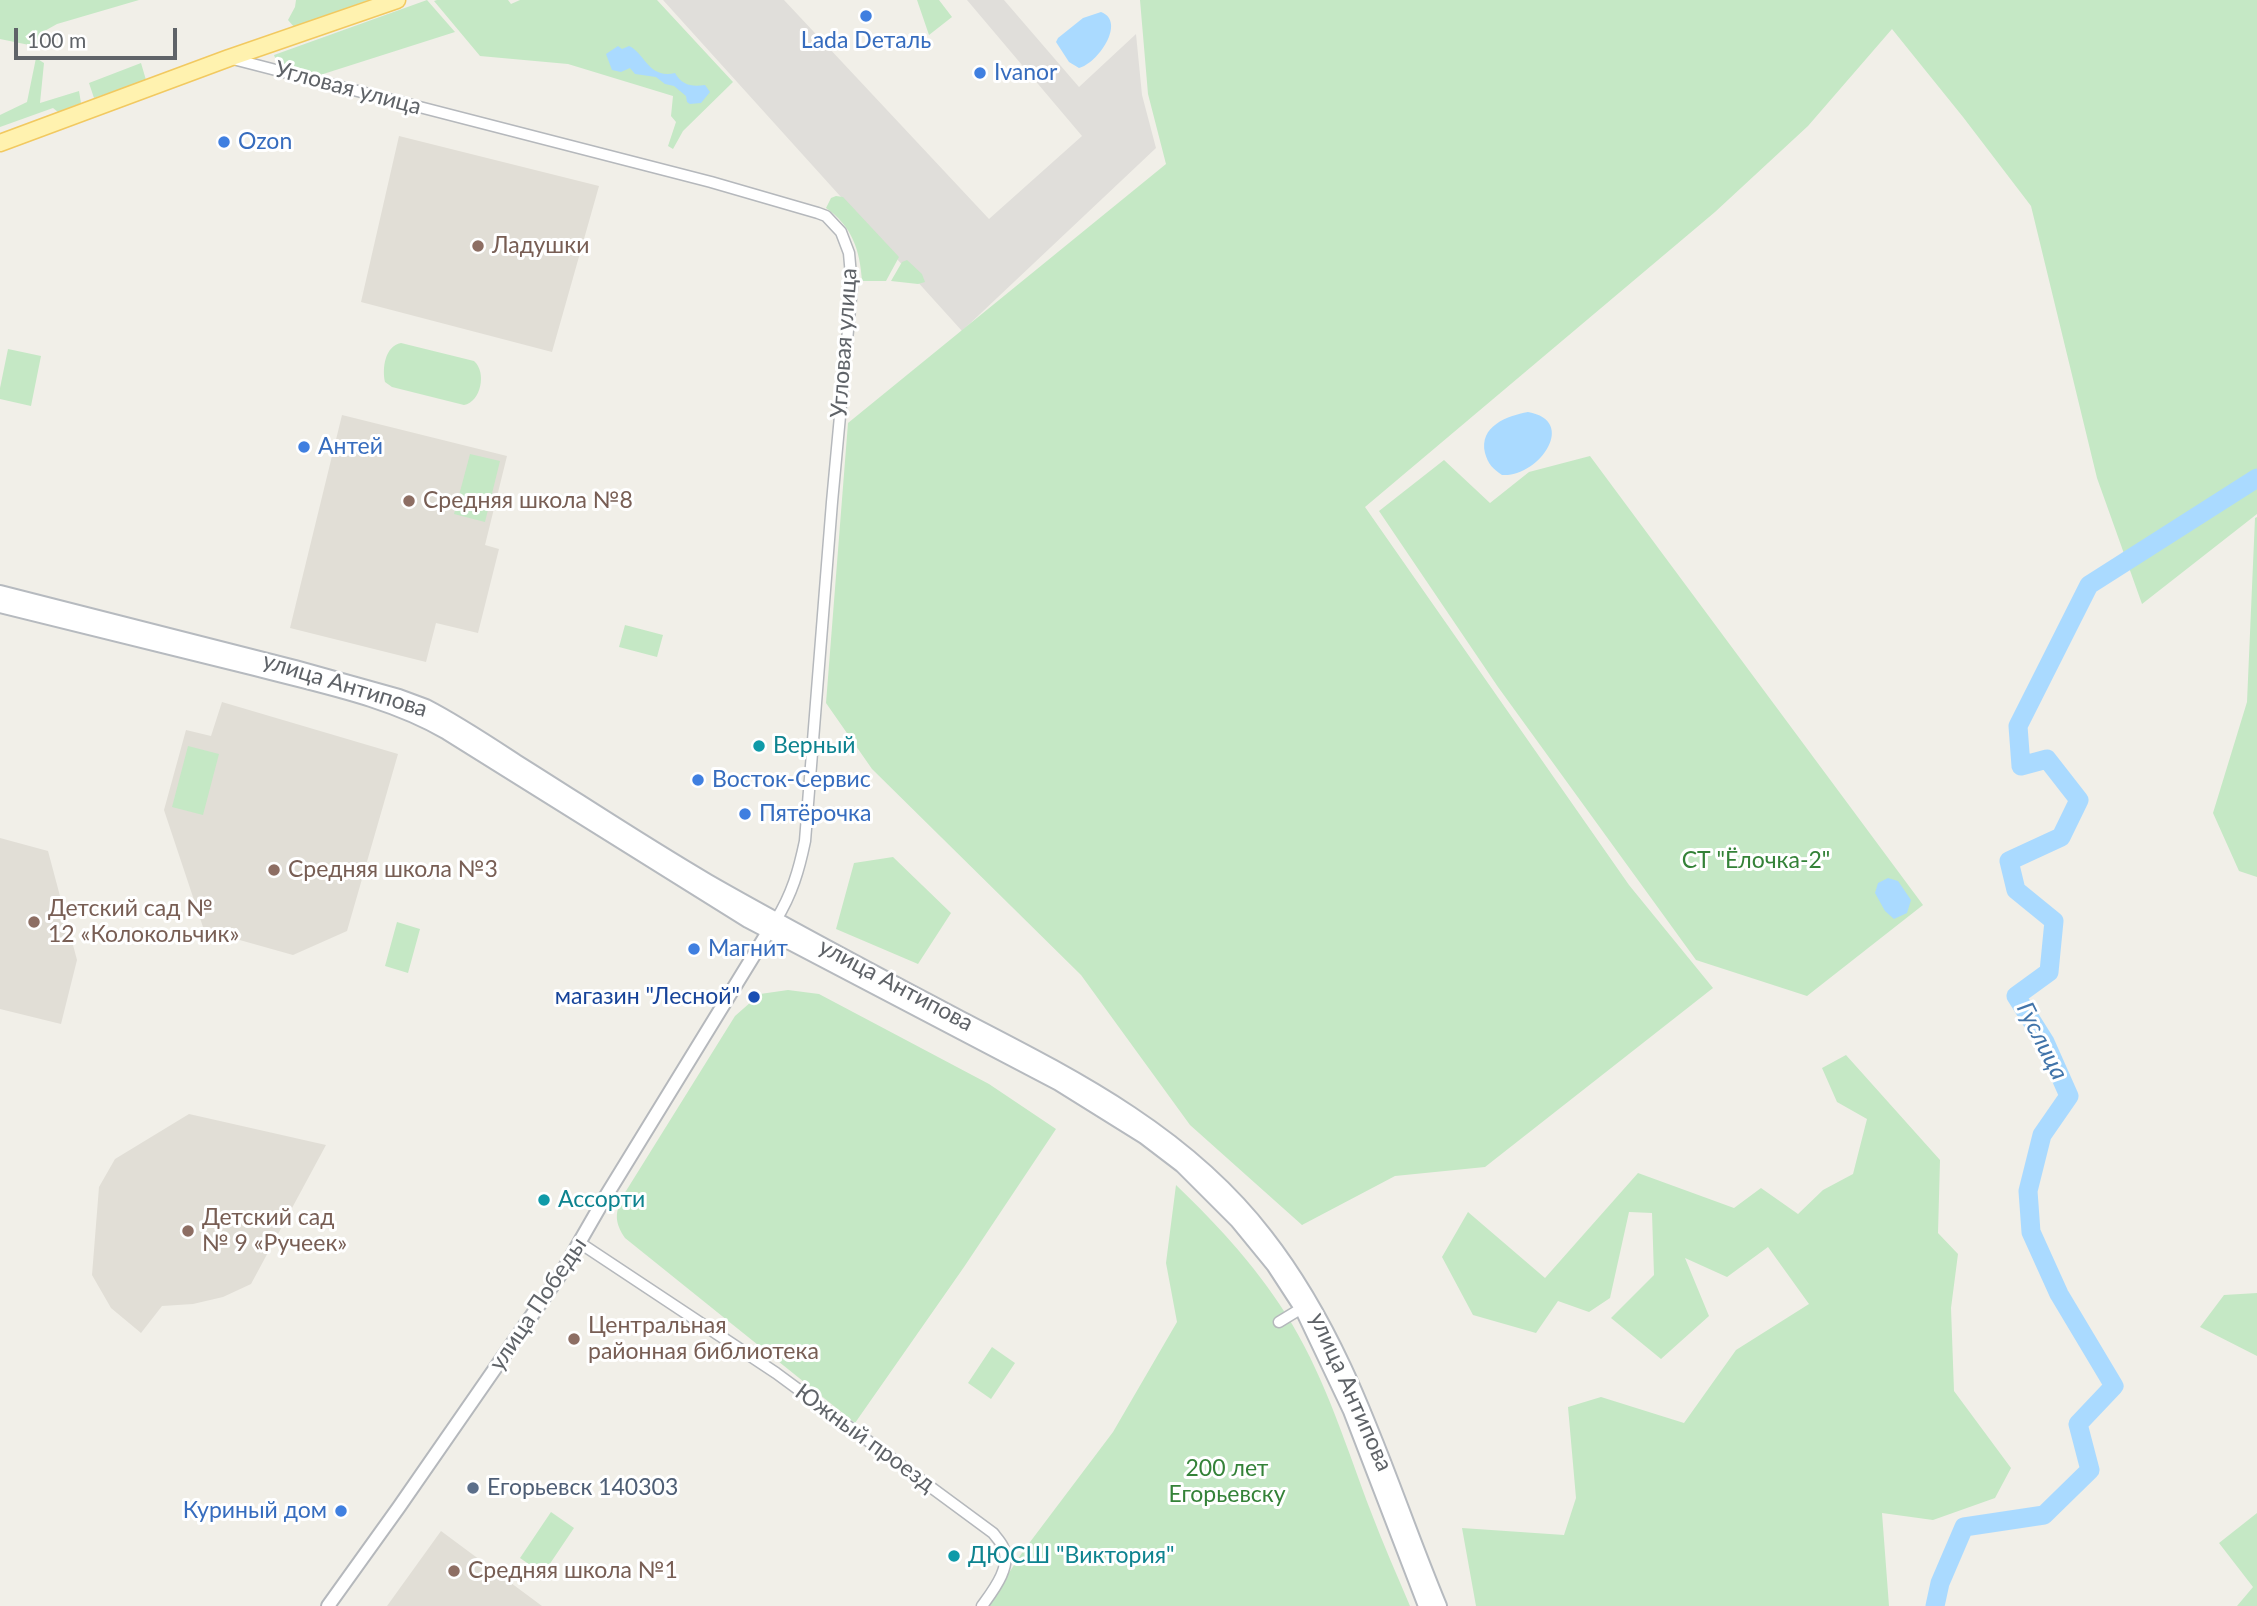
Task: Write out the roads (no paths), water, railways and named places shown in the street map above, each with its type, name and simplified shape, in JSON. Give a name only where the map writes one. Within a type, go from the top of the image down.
[{"type":"main road","points":[[0,143],[229,58],[397,0]]},
{"type":"main road","name":"улица Антипова","points":[[0,593],[295,668],[426,707],[705,880],[772,925],[1011,1056],[1144,1136],[1182,1165],[1238,1221],[1274,1265],[1301,1308],[1351,1410],[1426,1606]]},
{"type":"main road","name":"улица Антипова","points":[[0,605],[308,682],[420,717],[748,920],[772,925],[1087,1087],[1157,1132],[1214,1178],[1265,1235],[1295,1275],[1341,1359],[1438,1606]]},
{"type":"street","name":"Угловая улица","points":[[229,58],[797,206],[826,216],[841,232],[849,253],[852,286],[805,841],[791,895],[772,925]]},
{"type":"street","name":"улица Победы","points":[[328,1606],[580,1243],[772,925]]},
{"type":"street","name":"Южный проезд","points":[[580,1243],[746,1352],[993,1533],[1004,1548],[1006,1560],[1004,1569],[982,1606]]},
{"type":"street","points":[[1279,1322],[1301,1308]]},
{"type":"water","points":[[1101,12],[1108,17],[1111,24],[1110,33],[1094,59],[1079,68],[1069,62],[1056,42],[1083,18]]},
{"type":"water","points":[[618,46],[622,49],[629,46],[634,49],[659,72],[675,73],[684,83],[705,85],[710,92],[701,103],[690,104],[686,96],[674,86],[665,84],[656,77],[635,74],[630,68],[621,72],[612,70],[606,54]]},
{"type":"water","points":[[1528,412],[1543,417],[1551,426],[1552,437],[1548,448],[1528,468],[1516,474],[1502,475],[1491,466],[1486,457],[1486,436],[1496,424]]},
{"type":"water","points":[[1888,878],[1898,881],[1911,900],[1907,913],[1894,919],[1885,911],[1875,893],[1878,883]]},
{"type":"waterway","name":"Гуслица","points":[[1935,1606],[1940,1583],[1964,1527],[2044,1515],[2090,1470],[2078,1424],[2114,1386],[2059,1294],[2031,1232],[2028,1191],[2042,1135],[2069,1096],[2045,1042],[2016,996],[2049,972],[2054,921],[2016,890],[2009,861],[2061,837],[2079,800],[2047,759],[2021,766],[2018,726],[2089,585],[2257,478]]},
{"type":"place","name":"Lada Dеталь","points":[[866,16]]},
{"type":"place","name":"Ivanor","points":[[980,73]]},
{"type":"place","name":"Ozon","points":[[224,142]]},
{"type":"place","name":"Ладушки","points":[[478,246]]},
{"type":"place","name":"Антей","points":[[304,447]]},
{"type":"place","name":"Средняя школа №8","points":[[409,501]]},
{"type":"place","name":"Верный","points":[[759,746]]},
{"type":"place","name":"Восток-Сервис","points":[[698,780]]},
{"type":"place","name":"Пятёрочка","points":[[745,814]]},
{"type":"place","name":"Средняя школа №3","points":[[274,870]]},
{"type":"place","name":"Детский сад № 12 «Колокольчик»","points":[[34,922]]},
{"type":"place","name":"Магнит","points":[[694,949]]},
{"type":"place","name":"магазин \"Лесной\"","points":[[754,997]]},
{"type":"place","name":"Ассорти","points":[[544,1200]]},
{"type":"place","name":"Детский сад № 9 «Ручеек»","points":[[188,1231]]},
{"type":"place","name":"Центральная районная библиотека","points":[[574,1339]]},
{"type":"place","name":"Егорьевск 140303","points":[[473,1488]]},
{"type":"place","name":"Куриный дом","points":[[341,1511]]},
{"type":"place","name":"ДЮСШ \"Виктория\"","points":[[954,1556]]},
{"type":"place","name":"Средняя школа №1","points":[[454,1571]]},
{"type":"park label","name":"СТ \"Ёлочка-2\"","points":[[1756,861]]},
{"type":"park label","name":"200 лет Егорьевску","points":[[1227,1482]]}]
